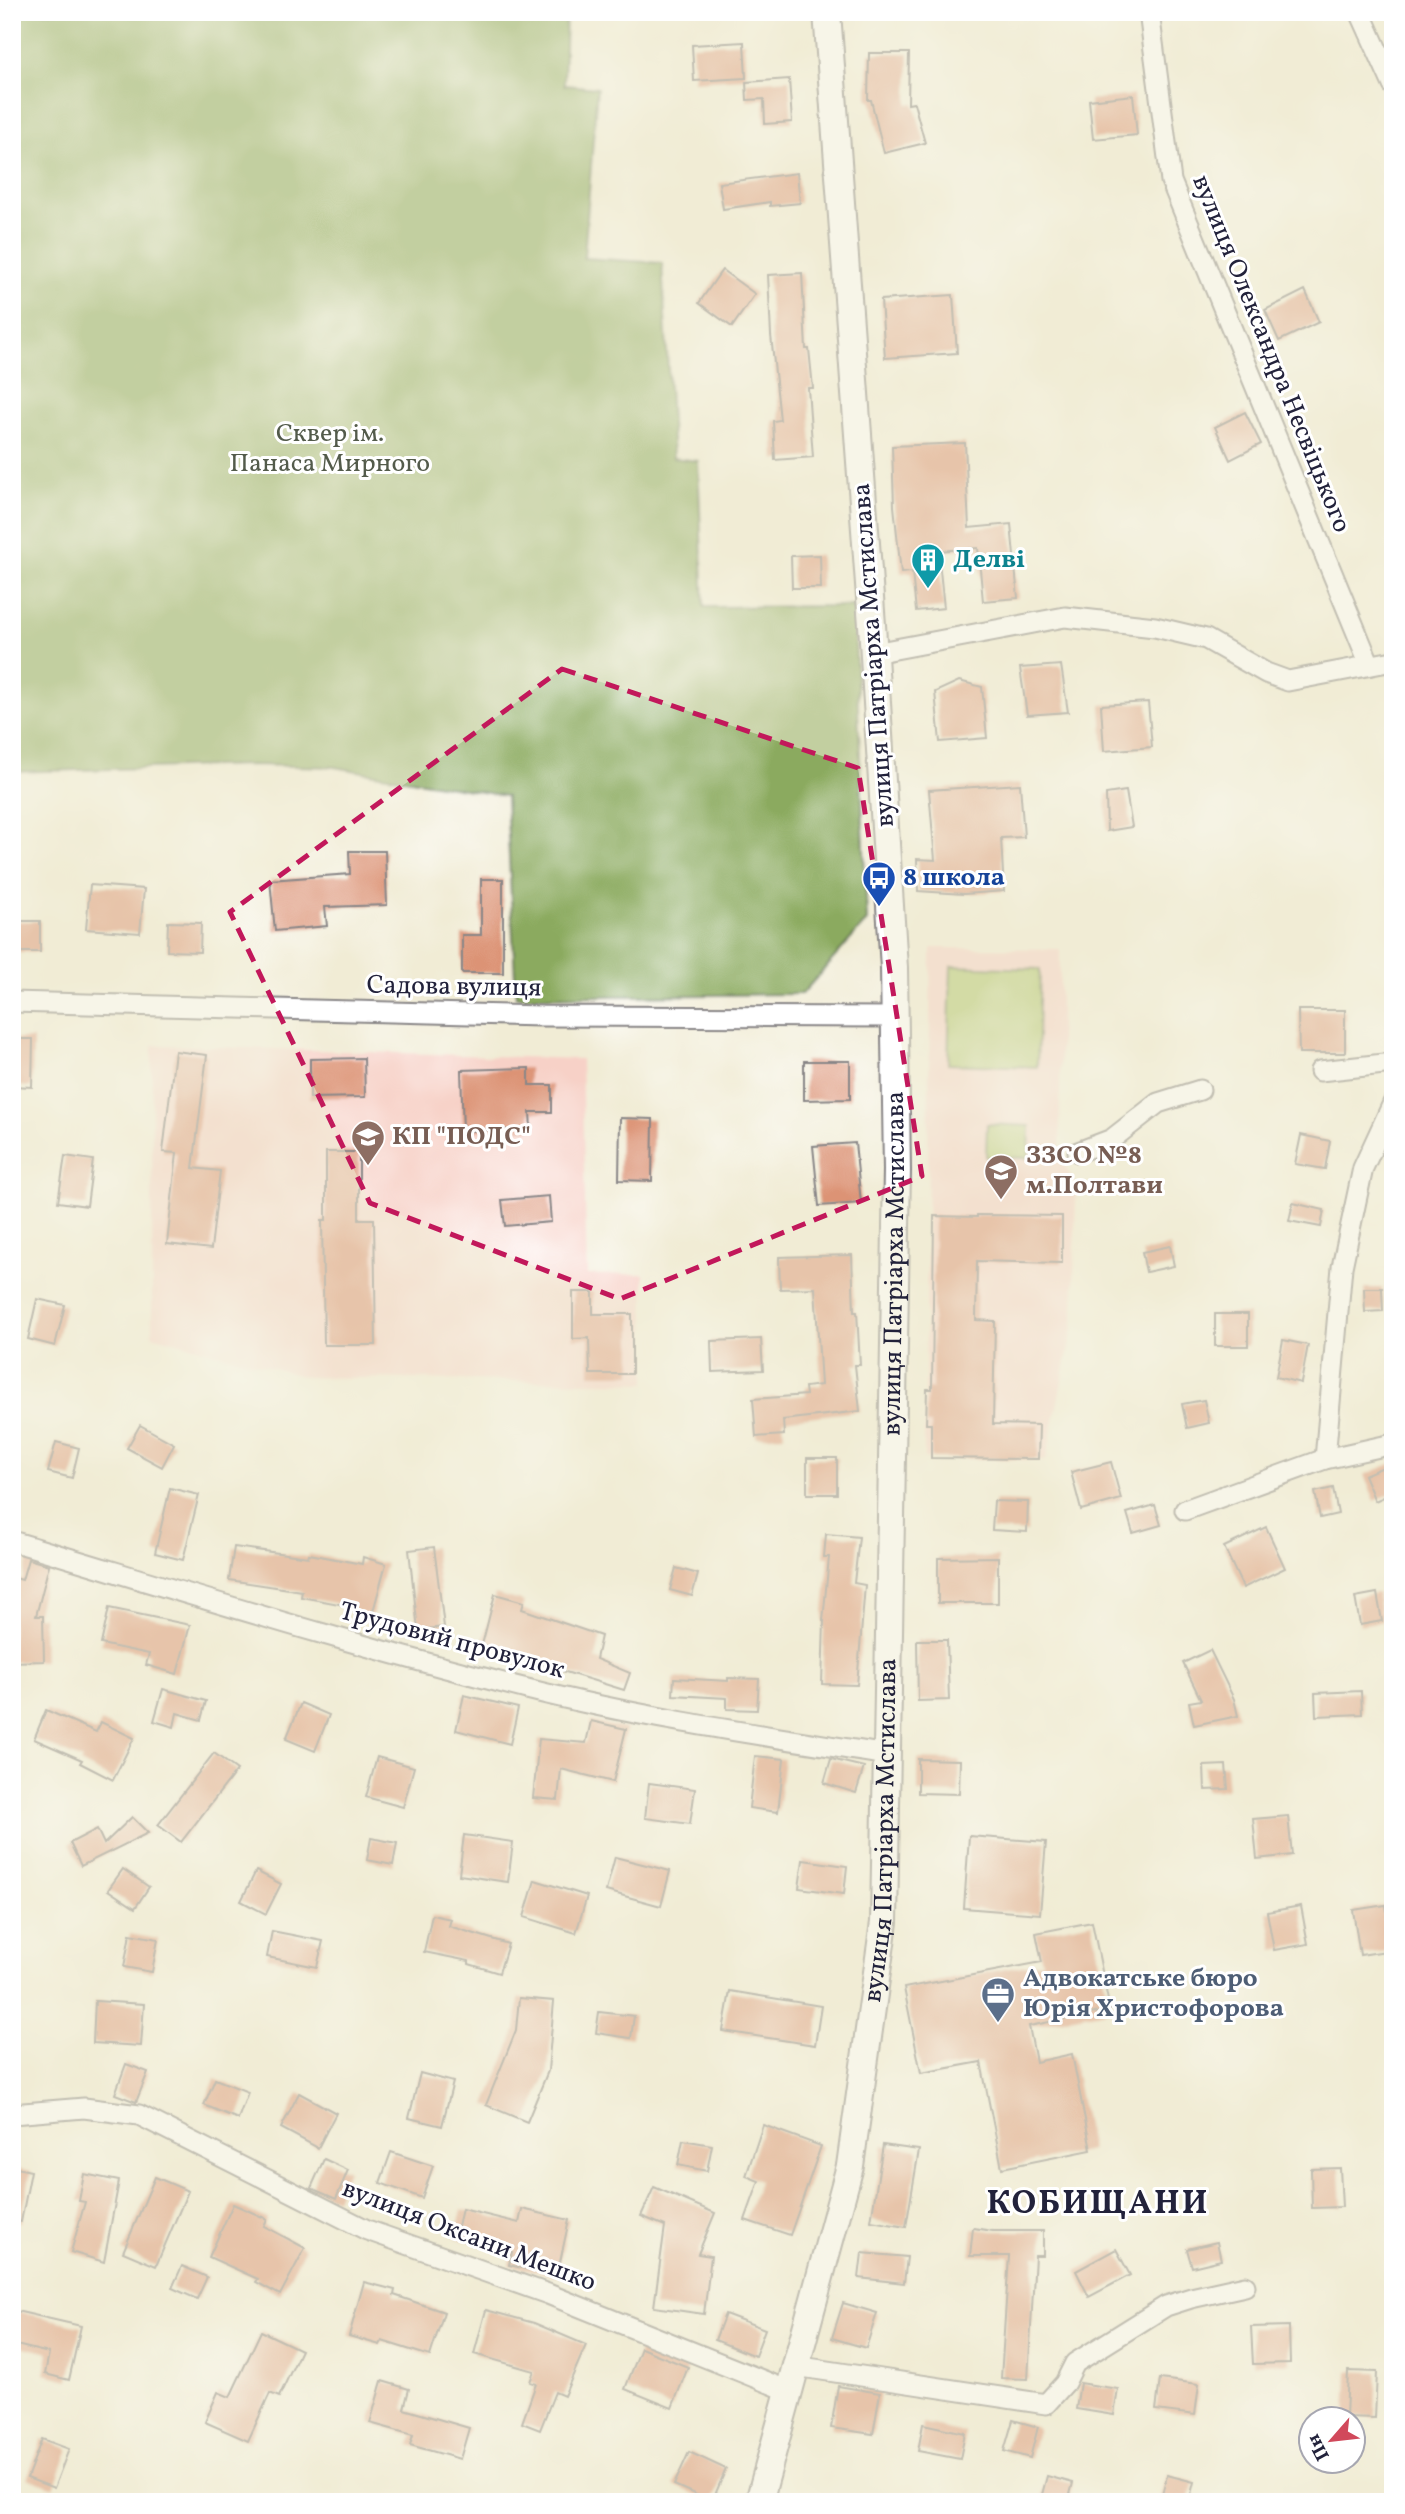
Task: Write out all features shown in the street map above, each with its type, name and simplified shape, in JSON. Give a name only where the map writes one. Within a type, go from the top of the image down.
[{"type":"main road","name":"вулиця Патріарха Мстислава","points":[[759,2502],[850,2166],[884,1922],[897,1170],[895,1017],[891,905],[874,653],[827,12]]},
{"type":"street","name":"вулиця Олександра Несвіцького","points":[[1149,12],[1171,181],[1370,665]]},
{"type":"street","points":[[1360,12],[1393,85]]},
{"type":"street","points":[[874,653],[1065,617],[1155,627],[1206,639],[1266,673],[1288,681],[1393,661]]},
{"type":"street","name":"Садова вулиця","points":[[12,1002],[542,1016],[895,1017]]},
{"type":"street","points":[[1320,1071],[1393,1063]]},
{"type":"street","points":[[1078,1152],[1112,1139],[1158,1102],[1200,1090]]},
{"type":"street","points":[[1325,1459],[1342,1267],[1363,1168],[1393,1103]]},
{"type":"street","points":[[1185,1510],[1325,1459],[1393,1444]]},
{"type":"street","name":"Трудовий провулок","points":[[12,1541],[302,1628],[528,1689],[658,1718],[887,1755]]},
{"type":"street","name":"вулиця Оксани Мешко","points":[[12,2113],[84,2108],[139,2115],[367,2230],[548,2294],[789,2391]]},
{"type":"street","points":[[795,2366],[1046,2404],[1065,2384],[1074,2363],[1166,2306],[1245,2287]]},
{"type":"highlighted area","points":[[562,669],[858,768],[922,1176],[620,1299],[370,1203],[230,912]]},
{"type":"shaded area","name":"ЗЗСО №8 м.Полтави","points":[[931,948],[1060,949],[1060,1157],[1076,1186],[1073,1327],[1046,1460],[924,1458]]},
{"type":"shaded area","name":"КП \"ПОДС\"","points":[[152,1045],[581,1059],[587,1275],[644,1274],[646,1383],[306,1377],[152,1335]]},
{"type":"green space","name":"Сквер ім. Панаса Мирного","points":[[12,12],[566,12],[564,85],[597,88],[584,258],[662,263],[673,458],[698,461],[704,607],[856,606],[867,921],[802,994],[516,997],[506,796],[334,767],[251,765],[12,772]]},
{"type":"green space","points":[[951,966],[1040,969],[1037,1067],[948,1064]]},
{"type":"green space","points":[[987,1124],[1030,1126],[1029,1158],[986,1157]]},
{"type":"building","points":[[744,42],[746,78],[694,81],[692,45]]},
{"type":"building","points":[[869,53],[909,53],[908,104],[914,103],[925,143],[884,153],[871,100],[868,100]]},
{"type":"building","points":[[789,79],[792,122],[765,124],[764,99],[747,100],[746,82]]},
{"type":"building","points":[[1133,95],[1137,135],[1093,139],[1089,100]]},
{"type":"building","points":[[797,173],[800,203],[770,206],[770,202],[723,209],[719,183]]},
{"type":"building","points":[[722,270],[755,294],[732,327],[699,303]]},
{"type":"building","points":[[802,273],[806,349],[809,349],[813,388],[808,388],[813,457],[775,460],[773,421],[780,420],[768,275]]},
{"type":"building","points":[[1305,290],[1319,322],[1279,341],[1265,310]]},
{"type":"building","points":[[953,295],[957,353],[885,358],[881,300]]},
{"type":"building","points":[[1245,412],[1261,444],[1230,460],[1215,427]]},
{"type":"building","points":[[965,443],[969,528],[1011,524],[1018,598],[983,601],[978,548],[938,551],[944,608],[916,611],[912,572],[901,573],[894,506],[892,446]]},
{"type":"building","points":[[820,555],[821,588],[792,588],[791,556]]},
{"type":"building","points":[[1061,665],[1068,712],[1027,715],[1020,668]]},
{"type":"building","points":[[959,681],[982,687],[987,738],[940,742],[935,692]]},
{"type":"building","points":[[1148,702],[1152,747],[1104,751],[1101,705]]},
{"type":"building","points":[[1020,784],[1024,837],[1001,838],[1004,891],[964,894],[918,891],[917,859],[935,860],[929,790]]},
{"type":"building","points":[[1126,791],[1132,827],[1107,831],[1106,794]]},
{"type":"building","points":[[349,851],[385,851],[387,905],[325,907],[327,926],[275,931],[270,880],[350,874]]},
{"type":"building","points":[[481,879],[503,879],[503,973],[462,973],[462,935],[481,935]]},
{"type":"building","points":[[90,885],[144,889],[140,933],[86,929]]},
{"type":"building","points":[[12,921],[40,921],[40,952],[12,952]]},
{"type":"building","points":[[168,922],[201,923],[200,952],[167,951]]},
{"type":"building","points":[[1298,1010],[1345,1010],[1345,1053],[1299,1053]]},
{"type":"building","points":[[12,1039],[33,1039],[32,1087],[12,1086]]},
{"type":"building","points":[[175,1051],[207,1055],[193,1168],[220,1171],[211,1249],[167,1244],[177,1153],[163,1152]]},
{"type":"building","points":[[364,1058],[365,1097],[310,1098],[310,1059]]},
{"type":"building","points":[[804,1061],[850,1061],[850,1099],[804,1100]]},
{"type":"building","points":[[529,1068],[529,1085],[552,1085],[552,1112],[530,1112],[531,1129],[463,1131],[461,1070]]},
{"type":"building","points":[[620,1118],[653,1119],[652,1181],[619,1180]]},
{"type":"building","points":[[1301,1135],[1330,1141],[1325,1169],[1295,1164]]},
{"type":"building","points":[[855,1143],[861,1203],[819,1206],[813,1146]]},
{"type":"building","points":[[326,1152],[359,1152],[359,1219],[374,1219],[376,1345],[324,1345],[322,1220],[326,1220]]},
{"type":"building","points":[[65,1156],[93,1160],[87,1206],[58,1202]]},
{"type":"building","points":[[549,1196],[551,1222],[505,1226],[502,1200]]},
{"type":"building","points":[[1293,1203],[1324,1210],[1321,1227],[1289,1221]]},
{"type":"building","points":[[934,1216],[1062,1216],[1062,1263],[977,1261],[976,1320],[995,1321],[993,1424],[1039,1425],[1038,1459],[931,1458],[931,1424],[926,1424],[927,1389],[932,1389]]},
{"type":"building","points":[[1170,1246],[1174,1266],[1146,1272],[1142,1252]]},
{"type":"building","points":[[852,1255],[854,1312],[857,1312],[860,1365],[855,1365],[860,1411],[783,1420],[784,1435],[756,1437],[753,1399],[806,1395],[805,1387],[821,1385],[815,1288],[780,1289],[779,1257]]},
{"type":"building","points":[[1364,1288],[1382,1288],[1383,1311],[1365,1312]]},
{"type":"building","points":[[573,1292],[593,1292],[593,1314],[632,1314],[632,1374],[590,1374],[589,1338],[573,1339]]},
{"type":"building","points":[[37,1299],[65,1305],[55,1346],[28,1339]]},
{"type":"building","points":[[1215,1314],[1248,1314],[1248,1346],[1215,1346]]},
{"type":"building","points":[[761,1339],[763,1370],[712,1372],[711,1341]]},
{"type":"building","points":[[1283,1340],[1308,1345],[1301,1383],[1276,1377]]},
{"type":"building","points":[[1204,1400],[1209,1423],[1187,1428],[1182,1404]]},
{"type":"building","points":[[140,1425],[174,1444],[162,1467],[127,1448]]},
{"type":"building","points":[[56,1442],[79,1448],[72,1478],[48,1472]]},
{"type":"building","points":[[807,1458],[837,1458],[837,1494],[807,1494]]},
{"type":"building","points":[[1111,1462],[1121,1499],[1081,1510],[1071,1472]]},
{"type":"building","points":[[1393,1463],[1393,1493],[1375,1501],[1364,1475]]},
{"type":"building","points":[[170,1488],[199,1495],[183,1560],[155,1553]]},
{"type":"building","points":[[1333,1488],[1338,1514],[1320,1518],[1315,1492]]},
{"type":"building","points":[[994,1501],[1028,1502],[1027,1532],[992,1530]]},
{"type":"building","points":[[1155,1505],[1161,1525],[1133,1533],[1127,1513]]},
{"type":"building","points":[[1266,1527],[1285,1568],[1243,1588],[1224,1547]]},
{"type":"building","points":[[826,1534],[859,1537],[854,1583],[865,1585],[857,1685],[822,1684],[823,1621],[829,1557],[824,1557]]},
{"type":"building","points":[[234,1547],[308,1557],[309,1554],[362,1564],[363,1557],[386,1564],[372,1615],[349,1609],[350,1606],[301,1597],[302,1591],[229,1580]]},
{"type":"building","points":[[434,1547],[444,1627],[418,1630],[409,1550]]},
{"type":"building","points":[[998,1557],[998,1603],[938,1603],[938,1558]]},
{"type":"building","points":[[28,1559],[49,1565],[36,1616],[43,1616],[44,1661],[12,1662],[12,1577],[22,1580]]},
{"type":"building","points":[[676,1568],[698,1574],[692,1596],[670,1590]]},
{"type":"building","points":[[1377,1593],[1382,1621],[1360,1625],[1355,1597]]},
{"type":"building","points":[[495,1594],[524,1602],[522,1609],[601,1636],[596,1659],[630,1673],[624,1690],[482,1645]]},
{"type":"building","points":[[109,1608],[190,1625],[177,1674],[146,1665],[149,1654],[101,1644]]},
{"type":"building","points":[[917,1640],[947,1640],[949,1700],[918,1701]]},
{"type":"building","points":[[1210,1650],[1234,1699],[1238,1716],[1194,1725],[1189,1702],[1201,1700],[1183,1663]]},
{"type":"building","points":[[674,1678],[728,1681],[728,1678],[759,1679],[757,1710],[727,1709],[727,1698],[673,1695]]},
{"type":"building","points":[[163,1689],[206,1701],[201,1720],[177,1713],[174,1727],[154,1721]]},
{"type":"building","points":[[1361,1691],[1362,1714],[1316,1716],[1315,1693]]},
{"type":"building","points":[[464,1695],[518,1708],[510,1744],[456,1730]]},
{"type":"building","points":[[301,1703],[329,1715],[315,1751],[286,1739]]},
{"type":"building","points":[[46,1710],[96,1732],[101,1722],[134,1738],[113,1780],[80,1763],[82,1760],[34,1739]]},
{"type":"building","points":[[591,1721],[626,1729],[613,1782],[561,1769],[558,1800],[533,1798],[539,1739],[586,1743]]},
{"type":"building","points":[[214,1753],[237,1770],[181,1842],[158,1825]]},
{"type":"building","points":[[755,1756],[784,1759],[778,1812],[749,1808]]},
{"type":"building","points":[[377,1757],[414,1767],[403,1807],[366,1797]]},
{"type":"building","points":[[831,1759],[864,1767],[856,1793],[824,1783]]},
{"type":"building","points":[[918,1759],[960,1760],[959,1794],[918,1793]]},
{"type":"building","points":[[1226,1765],[1228,1789],[1205,1790],[1204,1766]]},
{"type":"building","points":[[649,1783],[695,1789],[690,1824],[645,1818]]},
{"type":"building","points":[[1288,1816],[1292,1855],[1257,1859],[1253,1819]]},
{"type":"building","points":[[132,1817],[148,1833],[81,1866],[70,1843],[97,1829],[104,1844]]},
{"type":"building","points":[[464,1835],[513,1842],[508,1882],[459,1875]]},
{"type":"building","points":[[969,1836],[1046,1842],[1040,1914],[964,1908]]},
{"type":"building","points":[[371,1838],[397,1843],[393,1865],[367,1860]]},
{"type":"building","points":[[615,1857],[670,1871],[661,1906],[606,1891]]},
{"type":"building","points":[[803,1860],[847,1866],[844,1894],[799,1888]]},
{"type":"building","points":[[123,1869],[149,1887],[135,1908],[108,1890]]},
{"type":"building","points":[[256,1871],[281,1884],[266,1914],[241,1901]]},
{"type":"building","points":[[535,1880],[587,1896],[576,1933],[524,1917]]},
{"type":"building","points":[[1386,1905],[1393,1950],[1360,1955],[1353,1910]]},
{"type":"building","points":[[1301,1906],[1308,1944],[1274,1950],[1267,1912]]},
{"type":"building","points":[[432,1915],[451,1919],[449,1926],[508,1944],[499,1973],[469,1964],[469,1961],[424,1952]]},
{"type":"building","points":[[1092,1922],[1110,2010],[1029,2026],[1036,2062],[1072,2054],[1091,2150],[1002,2168],[981,2062],[921,2073],[904,1988],[1042,1962],[1036,1933]]},
{"type":"building","points":[[272,1931],[323,1941],[317,1967],[267,1957]]},
{"type":"building","points":[[130,1934],[158,1939],[152,1972],[124,1967]]},
{"type":"building","points":[[730,1991],[821,2006],[815,2045],[723,2031]]},
{"type":"building","points":[[519,1998],[554,2001],[548,2071],[527,2122],[486,2105],[516,2030]]},
{"type":"building","points":[[95,2001],[144,2004],[141,2046],[93,2043]]},
{"type":"building","points":[[599,2012],[634,2016],[631,2038],[596,2033]]},
{"type":"building","points":[[126,2064],[148,2072],[136,2102],[115,2094]]},
{"type":"building","points":[[420,2073],[453,2082],[442,2126],[409,2118]]},
{"type":"building","points":[[215,2079],[248,2092],[238,2119],[204,2105]]},
{"type":"building","points":[[299,2093],[336,2113],[318,2148],[281,2128]]},
{"type":"building","points":[[763,2125],[821,2146],[790,2235],[745,2220],[759,2181],[746,2176]]},
{"type":"building","points":[[683,2140],[712,2145],[707,2171],[678,2165]]},
{"type":"building","points":[[883,2145],[919,2150],[906,2227],[871,2221]]},
{"type":"building","points":[[391,2152],[433,2166],[422,2198],[380,2183]]},
{"type":"building","points":[[324,2159],[348,2170],[336,2199],[311,2188]]},
{"type":"building","points":[[12,2167],[31,2171],[21,2222],[12,2221]]},
{"type":"building","points":[[1340,2168],[1342,2207],[1312,2208],[1311,2169]]},
{"type":"building","points":[[84,2174],[119,2181],[104,2262],[71,2252],[85,2202],[79,2201]]},
{"type":"building","points":[[155,2177],[188,2191],[156,2266],[123,2252]]},
{"type":"building","points":[[654,2187],[715,2213],[698,2254],[711,2256],[704,2314],[654,2307],[665,2226],[641,2216]]},
{"type":"building","points":[[233,2204],[267,2219],[264,2226],[305,2248],[280,2295],[256,2282],[258,2279],[209,2257]]},
{"type":"building","points":[[462,2209],[519,2223],[522,2209],[569,2220],[557,2276],[509,2265],[512,2252],[455,2238]]},
{"type":"building","points":[[973,2228],[993,2231],[1043,2231],[1043,2256],[1035,2256],[1028,2379],[1001,2378],[1009,2256],[970,2256]]},
{"type":"building","points":[[1217,2242],[1221,2260],[1192,2267],[1187,2249]]},
{"type":"building","points":[[1116,2249],[1130,2275],[1089,2297],[1076,2271]]},
{"type":"building","points":[[862,2253],[907,2257],[904,2283],[859,2278]]},
{"type":"building","points":[[182,2266],[207,2277],[197,2299],[172,2288]]},
{"type":"building","points":[[364,2282],[395,2290],[394,2295],[444,2312],[430,2356],[382,2341],[380,2345],[349,2336]]},
{"type":"building","points":[[843,2303],[877,2313],[866,2348],[832,2338]]},
{"type":"building","points":[[12,2310],[81,2326],[69,2380],[45,2374],[49,2353],[12,2344]]},
{"type":"building","points":[[486,2310],[534,2323],[586,2345],[564,2396],[555,2392],[540,2430],[522,2423],[536,2384],[530,2382],[534,2371],[474,2354]]},
{"type":"building","points":[[725,2314],[765,2329],[755,2356],[715,2340]]},
{"type":"building","points":[[1289,2326],[1290,2363],[1253,2364],[1251,2327]]},
{"type":"building","points":[[261,2331],[301,2350],[279,2397],[270,2393],[248,2441],[205,2422],[218,2392],[230,2397]]},
{"type":"building","points":[[641,2348],[688,2367],[672,2408],[625,2389]]},
{"type":"building","points":[[1348,2371],[1377,2372],[1375,2418],[1366,2418],[1366,2406],[1346,2406]]},
{"type":"building","points":[[1160,2379],[1199,2384],[1195,2415],[1156,2410]]},
{"type":"building","points":[[382,2381],[409,2389],[404,2409],[469,2428],[460,2459],[410,2445],[413,2435],[370,2423]]},
{"type":"building","points":[[1080,2383],[1118,2389],[1114,2415],[1076,2409]]},
{"type":"building","points":[[838,2386],[880,2393],[873,2434],[831,2428]]},
{"type":"building","points":[[1013,2420],[1038,2427],[1030,2458],[1004,2451]]},
{"type":"building","points":[[923,2424],[965,2433],[960,2459],[918,2451]]},
{"type":"building","points":[[42,2439],[69,2449],[54,2488],[27,2478]]},
{"type":"building","points":[[689,2452],[726,2469],[712,2502],[674,2485]]},
{"type":"building","points":[[1167,2475],[1194,2482],[1189,2502],[1160,2502]]},
{"type":"building","points":[[1047,2476],[1073,2483],[1068,2502],[1040,2502]]},
{"type":"place","name":"Делві","points":[[928,590]]},
{"type":"place","name":"8 школа","points":[[879,908]]},
{"type":"place","name":"КП \"ПОДС\"","points":[[368,1167]]},
{"type":"place","name":"ЗЗСО №8 м.Полтави","points":[[1001,1201]]},
{"type":"place","name":"Адвокатське бюро Юрія Христофорова","points":[[998,2024]]},
{"type":"district","name":"КОБИЩАНИ","points":[[1098,2205]]}]
